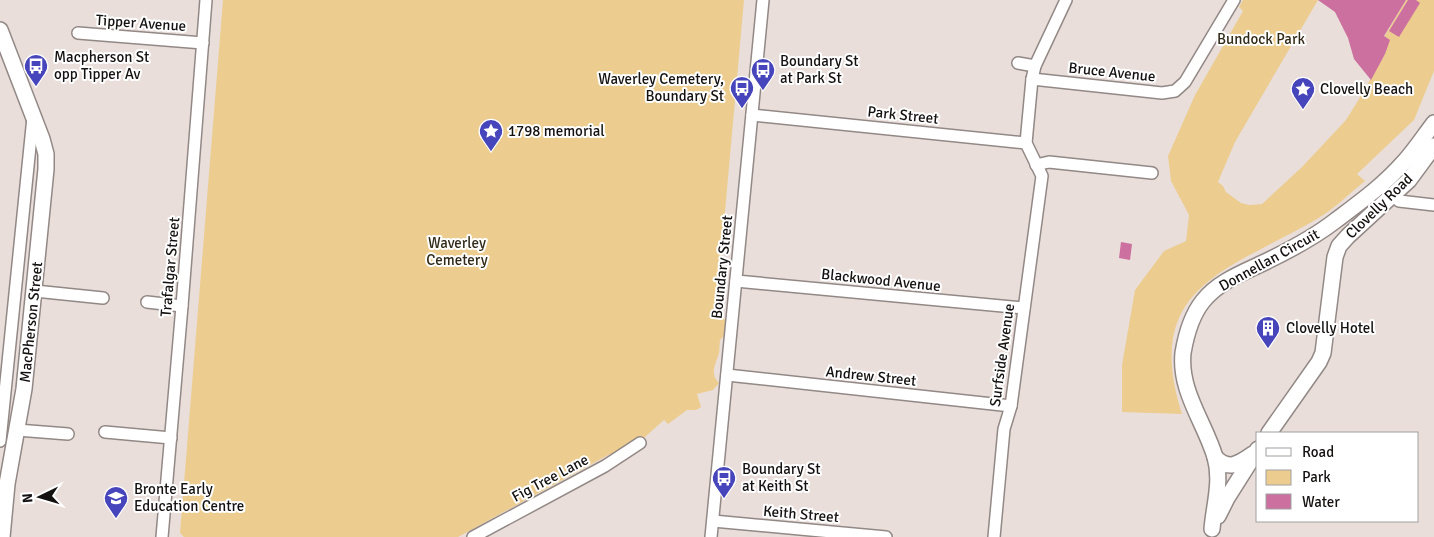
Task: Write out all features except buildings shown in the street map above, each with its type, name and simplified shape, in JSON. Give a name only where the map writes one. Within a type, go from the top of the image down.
[{"type":"street","name":"Trafalgar Street","points":[[162,537],[206,0]]},
{"type":"street","name":"Boundary Street","points":[[711,537],[762,0]]},
{"type":"street","points":[[1066,0],[1035,66],[1032,79],[1026,143],[1036,165],[1049,162],[1152,173]]},
{"type":"street","name":"Bruce Avenue","points":[[1032,79],[1162,93],[1175,91],[1185,82],[1234,0]]},
{"type":"street","name":"MacPherson Street","points":[[0,30],[46,154],[24,388],[1,530]]},
{"type":"street","name":"Tipper Avenue","points":[[78,33],[203,43]]},
{"type":"street","points":[[1018,63],[1035,66]]},
{"type":"street","name":"Park Street","points":[[752,115],[1026,143]]},
{"type":"street","name":"MacPherson Street","points":[[0,442],[3,383],[33,116]]},
{"type":"street","name":"Clovelly Road","points":[[1270,432],[1319,362],[1323,353],[1335,257],[1339,246],[1388,190],[1404,162],[1434,123]]},
{"type":"street","name":"Clovelly Road","points":[[1388,190],[1408,180],[1434,146]]},
{"type":"street","name":"Surfside Avenue","points":[[994,537],[1004,429],[1012,406],[1042,176],[1036,165]]},
{"type":"street","points":[[1388,190],[1399,202],[1434,205]]},
{"type":"street","name":"Donnellan Circuit","points":[[1211,533],[1218,482],[1215,457],[1190,398],[1183,368],[1188,330],[1198,309],[1217,288],[1302,243],[1388,190]]},
{"type":"street","name":"Blackwood Avenue","points":[[736,281],[1024,308]]},
{"type":"street","points":[[34,291],[103,298]]},
{"type":"street","points":[[147,302],[182,306]]},
{"type":"street","name":"Andrew Street","points":[[727,375],[1012,406]]},
{"type":"street","points":[[17,430],[68,434]]},
{"type":"street","points":[[105,432],[171,438]]},
{"type":"street","name":"Fig Tree Lane","points":[[473,537],[605,466],[640,443]]},
{"type":"street","points":[[1215,457],[1222,464],[1233,465],[1256,451]]},
{"type":"street","points":[[1211,533],[1227,498],[1256,452]]},
{"type":"street","name":"Keith Street","points":[[713,521],[886,537]]},
{"type":"green space","name":"Waverley Cemetery","points":[[223,0],[744,0],[716,312],[724,318],[727,328],[725,335],[720,341],[719,353],[714,368],[714,376],[719,383],[713,390],[697,394],[701,407],[696,410],[687,410],[668,424],[664,420],[637,447],[611,456],[610,454],[458,537],[184,537],[180,533]]},
{"type":"green space","name":"Bundock Park","points":[[1243,0],[1318,0],[1235,142],[1218,182],[1226,192],[1241,203],[1249,205],[1262,204],[1302,167],[1346,120],[1385,54],[1384,37],[1406,0],[1434,0],[1434,71],[1414,120],[1357,174],[1365,181],[1317,219],[1224,270],[1201,288],[1183,310],[1173,337],[1172,371],[1182,414],[1122,412],[1122,365],[1135,290],[1164,251],[1186,241],[1189,215],[1171,181],[1168,156],[1195,95],[1243,11],[1239,7]]},
{"type":"water","points":[[1318,0],[1406,0],[1384,36],[1390,40],[1371,80],[1354,59],[1348,38],[1335,12]]},
{"type":"water","points":[[1408,0],[1416,0],[1420,3],[1399,37],[1389,31]]},
{"type":"water","points":[[1121,242],[1132,244],[1130,260],[1119,258]]},
{"type":"place","name":"Macpherson St opp Tipper Av","points":[[36,87]]},
{"type":"place","name":"Boundary St at Park St","points":[[763,91]]},
{"type":"place","name":"Waverley Cemetery, Boundary St","points":[[742,109]]},
{"type":"place","name":"Clovelly Beach","points":[[1303,110]]},
{"type":"place","name":"1798 memorial","points":[[491,152]]},
{"type":"place","name":"Clovelly Hotel","points":[[1268,349]]},
{"type":"place","name":"Boundary St at Keith St","points":[[724,499]]},
{"type":"place","name":"Bronte Early Education Centre","points":[[116,519]]}]
